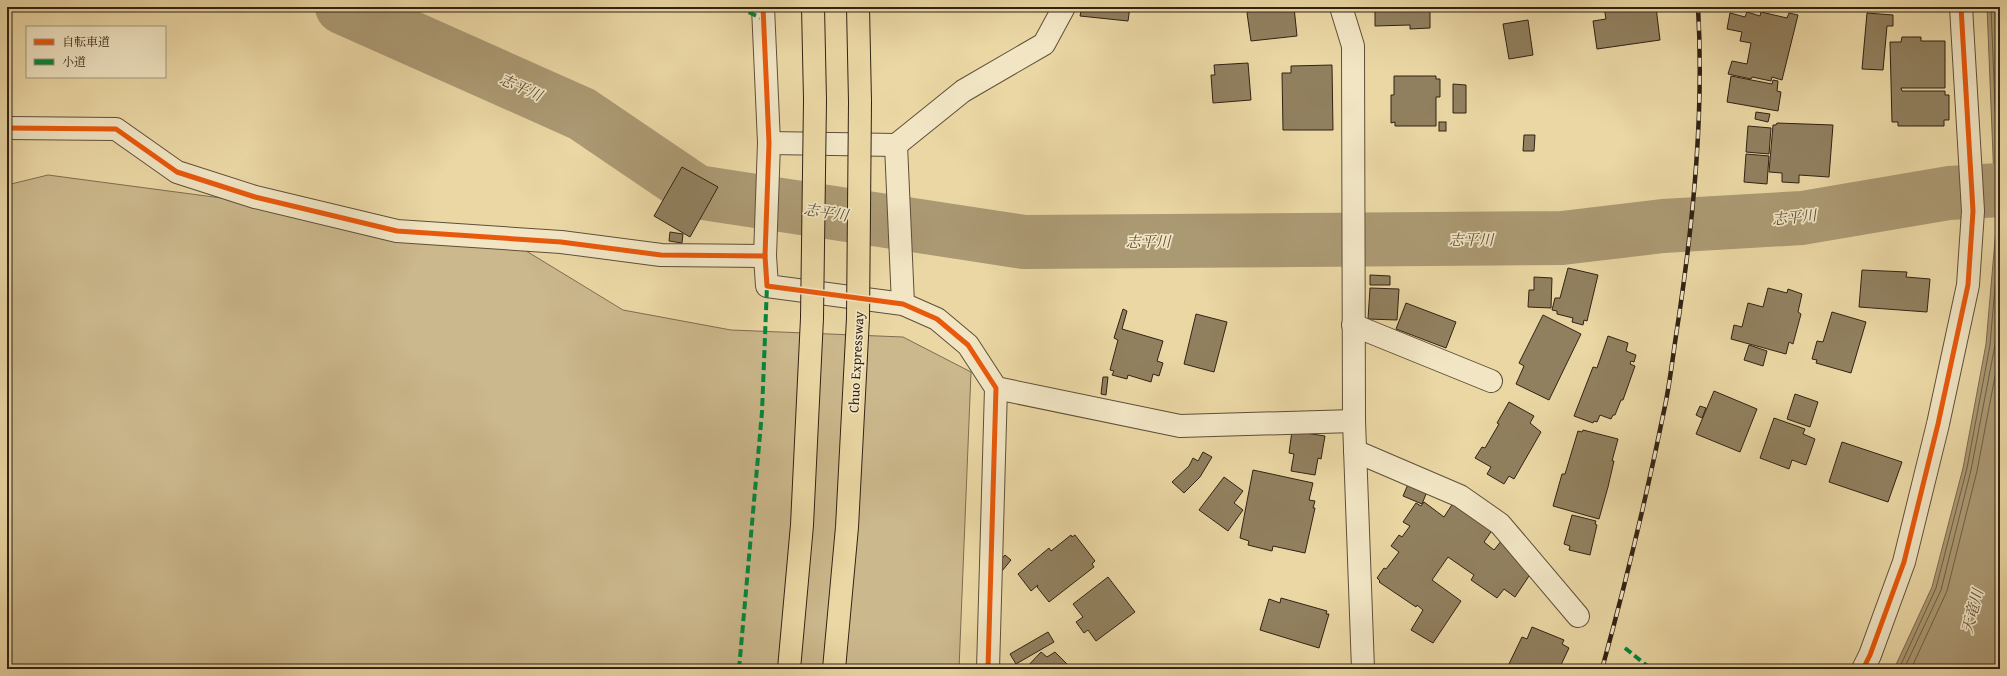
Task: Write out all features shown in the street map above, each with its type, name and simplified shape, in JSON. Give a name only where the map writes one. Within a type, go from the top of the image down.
[{"type":"highway","points":[[788,669],[802,525],[812,318],[815,100],[813,7]]},
{"type":"highway","name":"Chuo Expressway","points":[[834,669],[847,526],[858,318],[860,102],[858,7]]},
{"type":"street","points":[[763,7],[769,143],[765,256],[767,286],[903,304],[937,319],[968,346],[996,388],[988,669]]},
{"type":"street","points":[[769,143],[896,145],[963,90],[1044,44],[1064,7]]},
{"type":"street","points":[[1341,7],[1354,46],[1354,421],[1363,669]]},
{"type":"street","points":[[1863,669],[1870,655],[1904,562],[1938,424],[1968,285],[1973,211],[1961,7]]},
{"type":"street","points":[[7,128],[116,129],[177,172],[255,197],[398,231],[561,242],[661,255],[765,256]]},
{"type":"street","points":[[896,145],[903,304]]},
{"type":"street","points":[[1353,325],[1491,380]]},
{"type":"street","points":[[996,388],[1180,426],[1354,421]]},
{"type":"street","points":[[1355,451],[1460,496],[1500,524],[1578,616]]},
{"type":"shaded area","points":[[48,175],[500,235],[623,310],[731,330],[903,337],[971,372],[959,669],[7,669],[7,185]]},
{"type":"water","name":"天竜川","points":[[1987,7],[2000,7],[2000,669],[1894,669],[1932,587],[1963,468],[1986,344],[1996,229]]},
{"type":"building","points":[[1082,7],[1130,7],[1128,21],[1080,16]]},
{"type":"building","points":[[1255,7],[1294,7],[1297,36],[1251,41],[1247,13]]},
{"type":"building","points":[[1375,7],[1430,7],[1430,28],[1410,29],[1410,25],[1375,26]]},
{"type":"building","points":[[1604,7],[1656,7],[1660,40],[1597,49],[1593,21],[1606,19]]},
{"type":"building","points":[[1747,12],[1760,16],[1761,12],[1787,18],[1789,13],[1798,15],[1782,80],[1772,77],[1771,81],[1752,77],[1751,79],[1728,74],[1732,61],[1747,64],[1751,43],[1740,41],[1742,32],[1727,29],[1730,13],[1745,17]]},
{"type":"building","points":[[1867,13],[1893,15],[1893,26],[1887,26],[1883,70],[1862,69]]},
{"type":"building","points":[[1528,20],[1533,55],[1509,59],[1503,24]]},
{"type":"building","points":[[1902,37],[1921,37],[1921,41],[1945,41],[1945,88],[1901,88],[1902,91],[1945,91],[1945,95],[1949,95],[1949,120],[1944,120],[1944,126],[1898,126],[1898,122],[1892,122],[1890,42],[1901,42]]},
{"type":"building","points":[[1248,63],[1251,100],[1213,103],[1211,75],[1215,75],[1214,65]]},
{"type":"building","points":[[1332,65],[1333,130],[1283,130],[1282,73],[1291,73],[1291,66]]},
{"type":"building","points":[[1394,76],[1436,76],[1436,79],[1440,79],[1440,97],[1436,97],[1436,126],[1395,126],[1395,122],[1391,123],[1391,95],[1394,95]]},
{"type":"building","points":[[1731,76],[1772,84],[1773,80],[1778,81],[1777,91],[1781,92],[1778,111],[1727,102]]},
{"type":"building","points":[[1453,84],[1466,85],[1466,113],[1453,113]]},
{"type":"building","points":[[1756,112],[1770,114],[1768,122],[1755,119]]},
{"type":"building","points":[[1439,122],[1446,122],[1446,131],[1439,131]]},
{"type":"building","points":[[1777,123],[1833,125],[1829,177],[1799,175],[1799,183],[1782,182],[1782,173],[1769,172],[1773,125],[1776,125]]},
{"type":"building","points":[[1748,126],[1771,128],[1769,154],[1746,152]]},
{"type":"building","points":[[1524,135],[1535,135],[1534,151],[1523,151]]},
{"type":"building","points":[[1746,154],[1769,156],[1767,184],[1744,182]]},
{"type":"building","points":[[682,167],[718,187],[690,237],[654,216]]},
{"type":"building","points":[[670,232],[683,234],[682,243],[669,241]]},
{"type":"building","points":[[1568,268],[1598,275],[1587,321],[1584,320],[1583,325],[1572,322],[1573,318],[1557,314],[1557,311],[1552,310],[1555,298],[1560,298]]},
{"type":"building","points":[[1862,270],[1907,272],[1906,277],[1930,279],[1927,312],[1859,307]]},
{"type":"building","points":[[1370,275],[1390,276],[1390,285],[1370,285]]},
{"type":"building","points":[[1534,277],[1552,278],[1551,308],[1528,307],[1529,290],[1534,290]]},
{"type":"building","points":[[1370,288],[1399,289],[1397,320],[1368,319]]},
{"type":"building","points":[[1768,288],[1787,293],[1788,289],[1802,294],[1798,312],[1801,314],[1793,344],[1789,342],[1786,354],[1731,339],[1734,325],[1742,327],[1748,303],[1763,307]]},
{"type":"building","points":[[1406,303],[1456,322],[1446,348],[1396,329]]},
{"type":"building","points":[[1123,309],[1127,311],[1122,329],[1163,341],[1157,361],[1163,363],[1159,376],[1153,374],[1151,382],[1128,375],[1127,379],[1112,375],[1114,371],[1110,370],[1118,340],[1114,338]]},
{"type":"building","points":[[1832,312],[1866,322],[1851,373],[1816,363],[1817,360],[1812,359],[1817,341],[1823,342]]},
{"type":"building","points":[[1196,314],[1227,322],[1214,372],[1184,364]]},
{"type":"building","points":[[1543,315],[1581,334],[1549,400],[1516,384],[1524,366],[1519,363]]},
{"type":"building","points":[[1608,336],[1628,343],[1626,351],[1636,355],[1634,362],[1631,361],[1630,364],[1635,366],[1623,400],[1621,400],[1615,415],[1613,415],[1611,419],[1600,415],[1597,422],[1594,421],[1593,423],[1574,416],[1593,367],[1597,368]]},
{"type":"building","points":[[1749,345],[1767,351],[1763,366],[1744,360]]},
{"type":"building","points":[[1103,377],[1108,377],[1106,395],[1101,394]]},
{"type":"building","points":[[1714,391],[1757,409],[1740,452],[1696,434]]},
{"type":"building","points":[[1795,394],[1818,402],[1810,427],[1787,419]]},
{"type":"building","points":[[1509,402],[1534,416],[1530,423],[1541,432],[1514,479],[1509,476],[1504,484],[1487,474],[1491,467],[1475,458],[1482,447],[1485,448],[1499,424],[1497,423]]},
{"type":"building","points":[[1700,406],[1706,408],[1702,418],[1696,415]]},
{"type":"building","points":[[1774,418],[1805,429],[1803,434],[1815,439],[1806,465],[1792,460],[1789,469],[1760,458]]},
{"type":"building","points":[[1583,430],[1618,439],[1612,461],[1614,461],[1608,487],[1599,519],[1553,506],[1562,474],[1565,474],[1578,431],[1582,432]]},
{"type":"building","points":[[1292,431],[1325,436],[1321,459],[1318,458],[1315,475],[1291,471],[1294,454],[1289,453]]},
{"type":"building","points":[[1842,442],[1902,462],[1888,502],[1829,482]]},
{"type":"building","points":[[1203,452],[1212,457],[1200,477],[1184,493],[1172,482],[1189,466],[1193,458],[1198,461]]},
{"type":"building","points":[[1253,470],[1313,483],[1309,500],[1315,501],[1313,508],[1315,508],[1305,553],[1273,546],[1272,551],[1248,545],[1249,541],[1240,538]]},
{"type":"building","points":[[1224,477],[1243,491],[1234,503],[1243,510],[1228,531],[1199,510]]},
{"type":"building","points":[[1409,482],[1428,489],[1422,504],[1403,496]]},
{"type":"building","points":[[1457,497],[1495,526],[1484,542],[1494,550],[1506,535],[1533,570],[1515,597],[1504,589],[1497,598],[1471,580],[1474,575],[1448,557],[1432,580],[1461,601],[1433,643],[1411,630],[1423,610],[1417,605],[1416,607],[1379,582],[1380,581],[1377,578],[1399,552],[1391,546],[1399,535],[1402,537],[1410,526],[1403,522],[1416,503],[1421,506],[1424,502],[1444,517]]},
{"type":"building","points":[[1572,515],[1596,521],[1595,524],[1597,525],[1590,555],[1569,550],[1570,546],[1564,544]]},
{"type":"building","points":[[1071,535],[1072,537],[1075,535],[1095,561],[1092,564],[1094,567],[1049,602],[1037,587],[1038,585],[1031,591],[1018,574],[1049,548],[1051,551]]},
{"type":"building","points":[[1005,555],[1011,560],[1002,571],[996,566]]},
{"type":"building","points":[[1108,577],[1135,612],[1096,641],[1088,630],[1084,633],[1076,622],[1083,617],[1073,604]]},
{"type":"building","points":[[1281,598],[1327,611],[1326,614],[1329,614],[1319,648],[1260,630],[1269,599],[1280,603]]},
{"type":"building","points":[[1532,627],[1564,640],[1562,644],[1569,648],[1559,669],[1550,666],[1549,669],[1513,669],[1508,666],[1522,637],[1527,639]]},
{"type":"building","points":[[1048,632],[1054,642],[1016,664],[1010,654]]},
{"type":"building","points":[[1041,652],[1047,657],[1055,652],[1072,669],[1025,669]]},
{"type":"waterway","name":"志平川","points":[[342,7],[582,114],[697,192],[1024,242],[1562,238],[1663,226],[1802,218],[1949,193],[2000,190]]},
{"type":"railway","points":[[1602,669],[1628,571],[1651,472],[1667,395],[1679,316],[1693,201],[1699,123],[1700,46],[1698,7]]},
{"type":"marked path","points":[[738,7],[763,19]]},
{"type":"marked path","points":[[739,669],[762,412],[767,286]]},
{"type":"marked path","points":[[1625,648],[1651,669]]},
{"type":"cycle path","points":[[763,7],[769,143],[765,256],[767,286],[903,304],[937,319],[968,345],[996,388],[988,669]]},
{"type":"cycle path","points":[[1863,669],[1870,655],[1904,562],[1938,424],[1968,285],[1973,211],[1961,7]]},
{"type":"cycle path","points":[[7,128],[116,129],[177,172],[255,197],[397,231],[561,242],[661,255],[765,256]]}]
